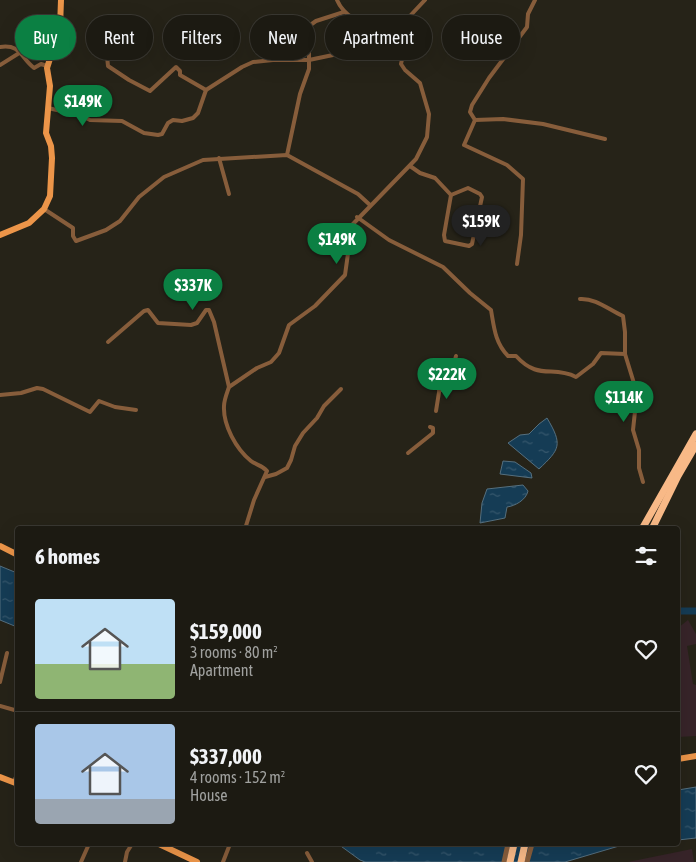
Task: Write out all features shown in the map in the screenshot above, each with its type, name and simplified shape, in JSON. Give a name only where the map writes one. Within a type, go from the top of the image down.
[{"type":"highway","points":[[644,526],[696,434]]},
{"type":"highway","points":[[653,526],[678,476],[696,445]]},
{"type":"highway","points":[[510,862],[514,846]]},
{"type":"highway","points":[[521,862],[525,846]]},
{"type":"main road","points":[[60,15],[61,0]]},
{"type":"main road","points":[[0,235],[26,226],[44,209],[50,196],[52,152],[46,126],[50,86],[47,66],[48,60]]},
{"type":"main road","points":[[0,546],[15,553]]},
{"type":"main road","points":[[680,759],[696,756]]},
{"type":"main road","points":[[0,777],[15,783]]},
{"type":"main road","points":[[172,847],[197,862]]},
{"type":"street","points":[[337,0],[344,12],[348,15]]},
{"type":"street","points":[[410,15],[425,0]]},
{"type":"street","points":[[475,120],[470,112],[472,105],[527,26],[528,14],[535,0]]},
{"type":"street","points":[[315,22],[344,12]]},
{"type":"street","points":[[103,35],[127,38],[121,55],[118,55],[106,46],[100,42],[103,35]]},
{"type":"street","points":[[0,47],[12,46],[15,49]]},
{"type":"street","points":[[0,65],[15,56]]},
{"type":"street","points":[[27,60],[34,68],[41,64],[47,66]]},
{"type":"street","points":[[107,60],[108,66],[150,91],[176,67],[180,71],[180,75],[206,90]]},
{"type":"street","points":[[48,108],[78,115],[90,120],[122,121],[144,133],[158,135],[162,134],[168,122],[194,118],[198,113],[206,90],[253,62],[273,60]]},
{"type":"street","points":[[287,155],[299,99],[310,60]]},
{"type":"street","points":[[229,387],[257,368],[272,362],[279,353],[288,325],[315,306],[346,275],[349,234],[352,225],[357,217],[416,159],[427,137],[429,114],[420,83],[405,70],[401,64],[402,60]]},
{"type":"street","points":[[475,120],[502,119],[535,123],[605,139]]},
{"type":"street","points":[[475,120],[464,146],[507,165],[523,179],[521,235],[516,264]]},
{"type":"street","points":[[44,209],[73,228],[73,236],[76,241],[106,230],[120,221],[139,197],[164,177],[203,160],[287,155],[358,194],[370,204]]},
{"type":"street","points":[[219,158],[229,194]]},
{"type":"street","points":[[410,166],[420,173],[435,178],[451,195]]},
{"type":"street","points":[[468,188],[481,195],[477,225],[471,245],[444,240],[451,195],[468,188]]},
{"type":"street","points":[[357,217],[389,240],[443,267],[491,310],[495,336],[502,350],[508,356],[516,356],[525,366],[537,371],[567,373],[576,377],[594,364],[601,353],[625,354]]},
{"type":"street","points":[[580,299],[594,301],[623,316],[625,354],[637,393],[633,430],[639,450],[639,468],[642,482]]},
{"type":"street","points":[[108,342],[144,311],[148,310],[158,323],[190,325],[197,323],[206,310],[209,310],[214,322],[229,387],[224,406],[229,430],[240,449],[252,461],[263,466],[267,471],[254,500],[246,526]]},
{"type":"street","points":[[450,369],[456,356]]},
{"type":"street","points":[[0,395],[21,393],[37,388],[43,389],[90,412],[99,401],[115,407],[136,410]]},
{"type":"street","points":[[436,411],[439,388],[448,390]]},
{"type":"street","points":[[265,477],[287,468],[295,446],[303,433],[317,418],[324,406],[341,389]]},
{"type":"street","points":[[408,453],[433,433],[433,428],[430,427]]},
{"type":"street","points":[[0,682],[7,652]]},
{"type":"street","points":[[0,706],[15,710]]},
{"type":"street","points":[[80,862],[88,846]]},
{"type":"street","points":[[125,862],[131,846]]},
{"type":"street","points":[[223,862],[229,846]]},
{"type":"street","points":[[504,862],[508,846]]},
{"type":"street","points":[[527,862],[531,846]]},
{"type":"street","points":[[307,853],[312,862]]},
{"type":"shaded area","points":[[688,620],[696,634],[696,644],[687,646],[693,684],[696,685],[696,736],[680,737],[680,626]]},
{"type":"shaded area","points":[[692,849],[694,862],[628,862]]},
{"type":"water","points":[[547,418],[555,435],[557,446],[555,451],[539,469],[508,443],[520,435],[529,434]]},
{"type":"water","points":[[503,461],[515,462],[531,473],[532,478],[500,474]]},
{"type":"water","points":[[523,485],[528,491],[527,494],[520,502],[507,507],[505,518],[480,523],[482,503],[487,489]]},
{"type":"water","points":[[0,566],[15,572],[15,626],[0,620]]},
{"type":"water","points":[[696,787],[696,838],[680,840],[680,790]]},
{"type":"water","points":[[341,846],[619,846],[565,862],[365,862]]},
{"type":"waterway","points":[[680,611],[696,611]]}]
